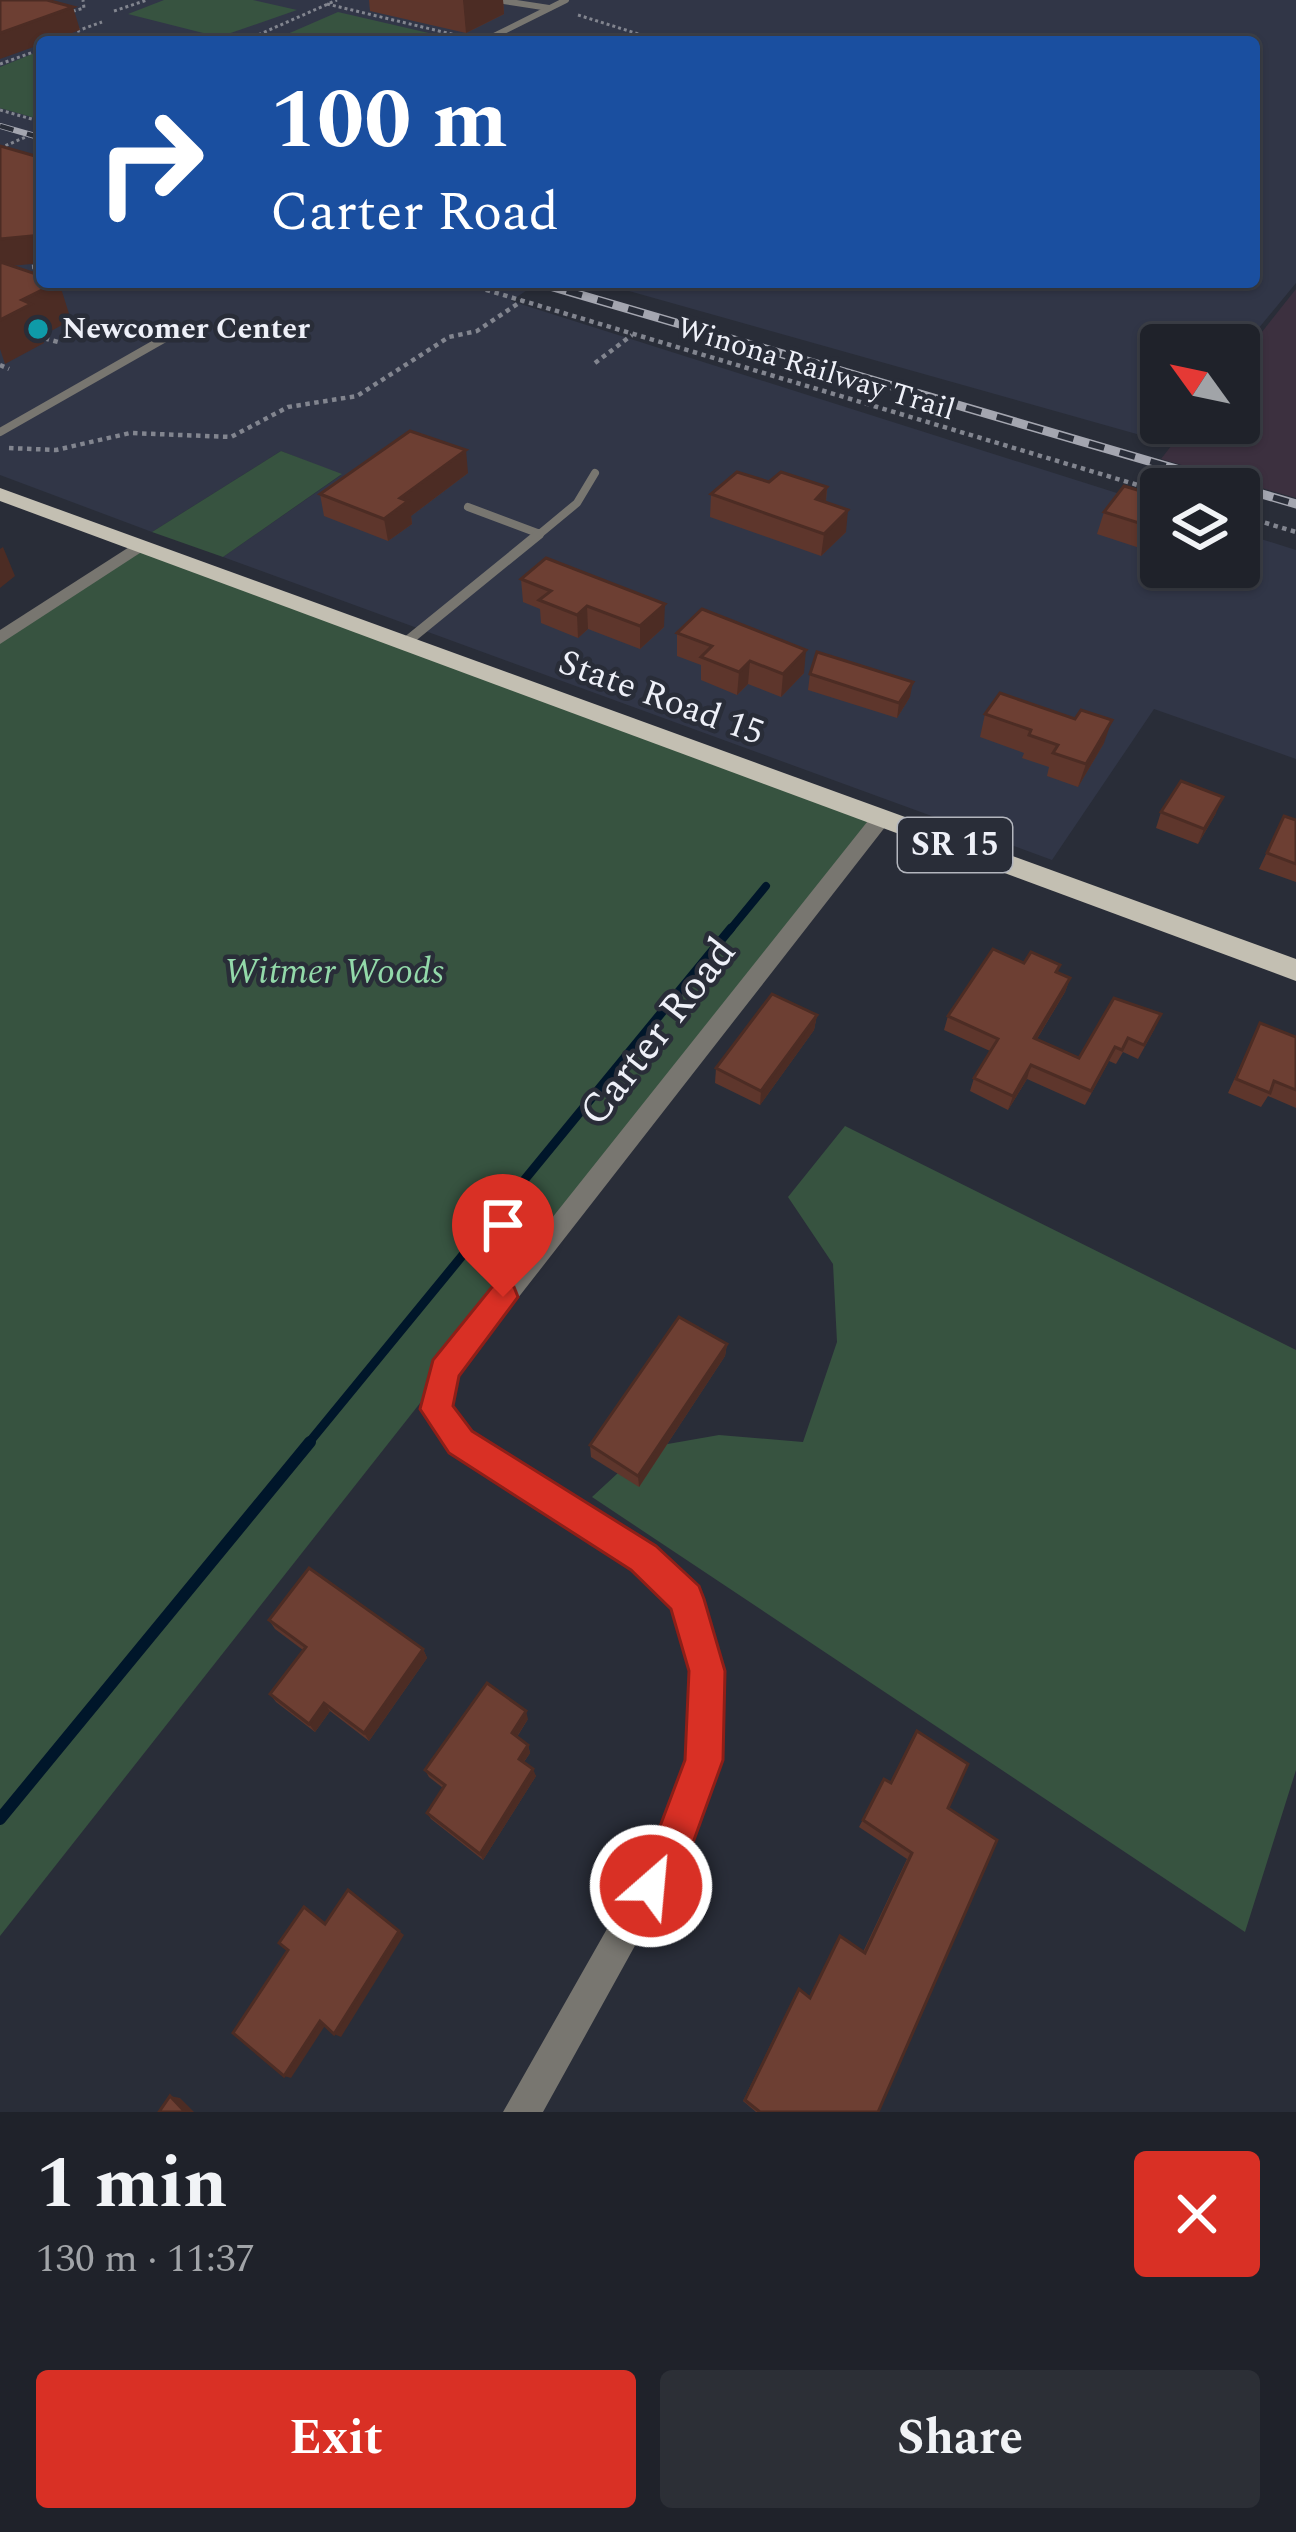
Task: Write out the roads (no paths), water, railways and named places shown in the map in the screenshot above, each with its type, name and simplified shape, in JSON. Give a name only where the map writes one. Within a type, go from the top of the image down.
[{"type":"main road","name":"State Road 15","points":[[0,494],[1296,970]]},
{"type":"street","points":[[0,638],[137,547]]},
{"type":"street","name":"Carter Road","points":[[522,2112],[672,1848],[704,1760],[707,1671],[686,1599],[644,1558],[460,1442],[436,1409],[445,1370],[881,818]]},
{"type":"lane","points":[[497,0],[550,8]]},
{"type":"lane","points":[[495,36],[566,0]]},
{"type":"lane","points":[[0,432],[167,337]]},
{"type":"lane","points":[[405,643],[577,503],[595,473]]},
{"type":"lane","points":[[468,507],[539,534]]},
{"type":"waterway","points":[[729,931],[766,886]]},
{"type":"waterway","points":[[307,1445],[731,928]]},
{"type":"waterway","points":[[0,1819],[310,1442]]},
{"type":"railway","points":[[0,126],[36,136]]},
{"type":"railway","points":[[557,288],[1296,504]]},
{"type":"place","name":"Newcomer Center","points":[[38,329]]},
{"type":"park label","name":"Witmer Woods","points":[[334,972]]}]
